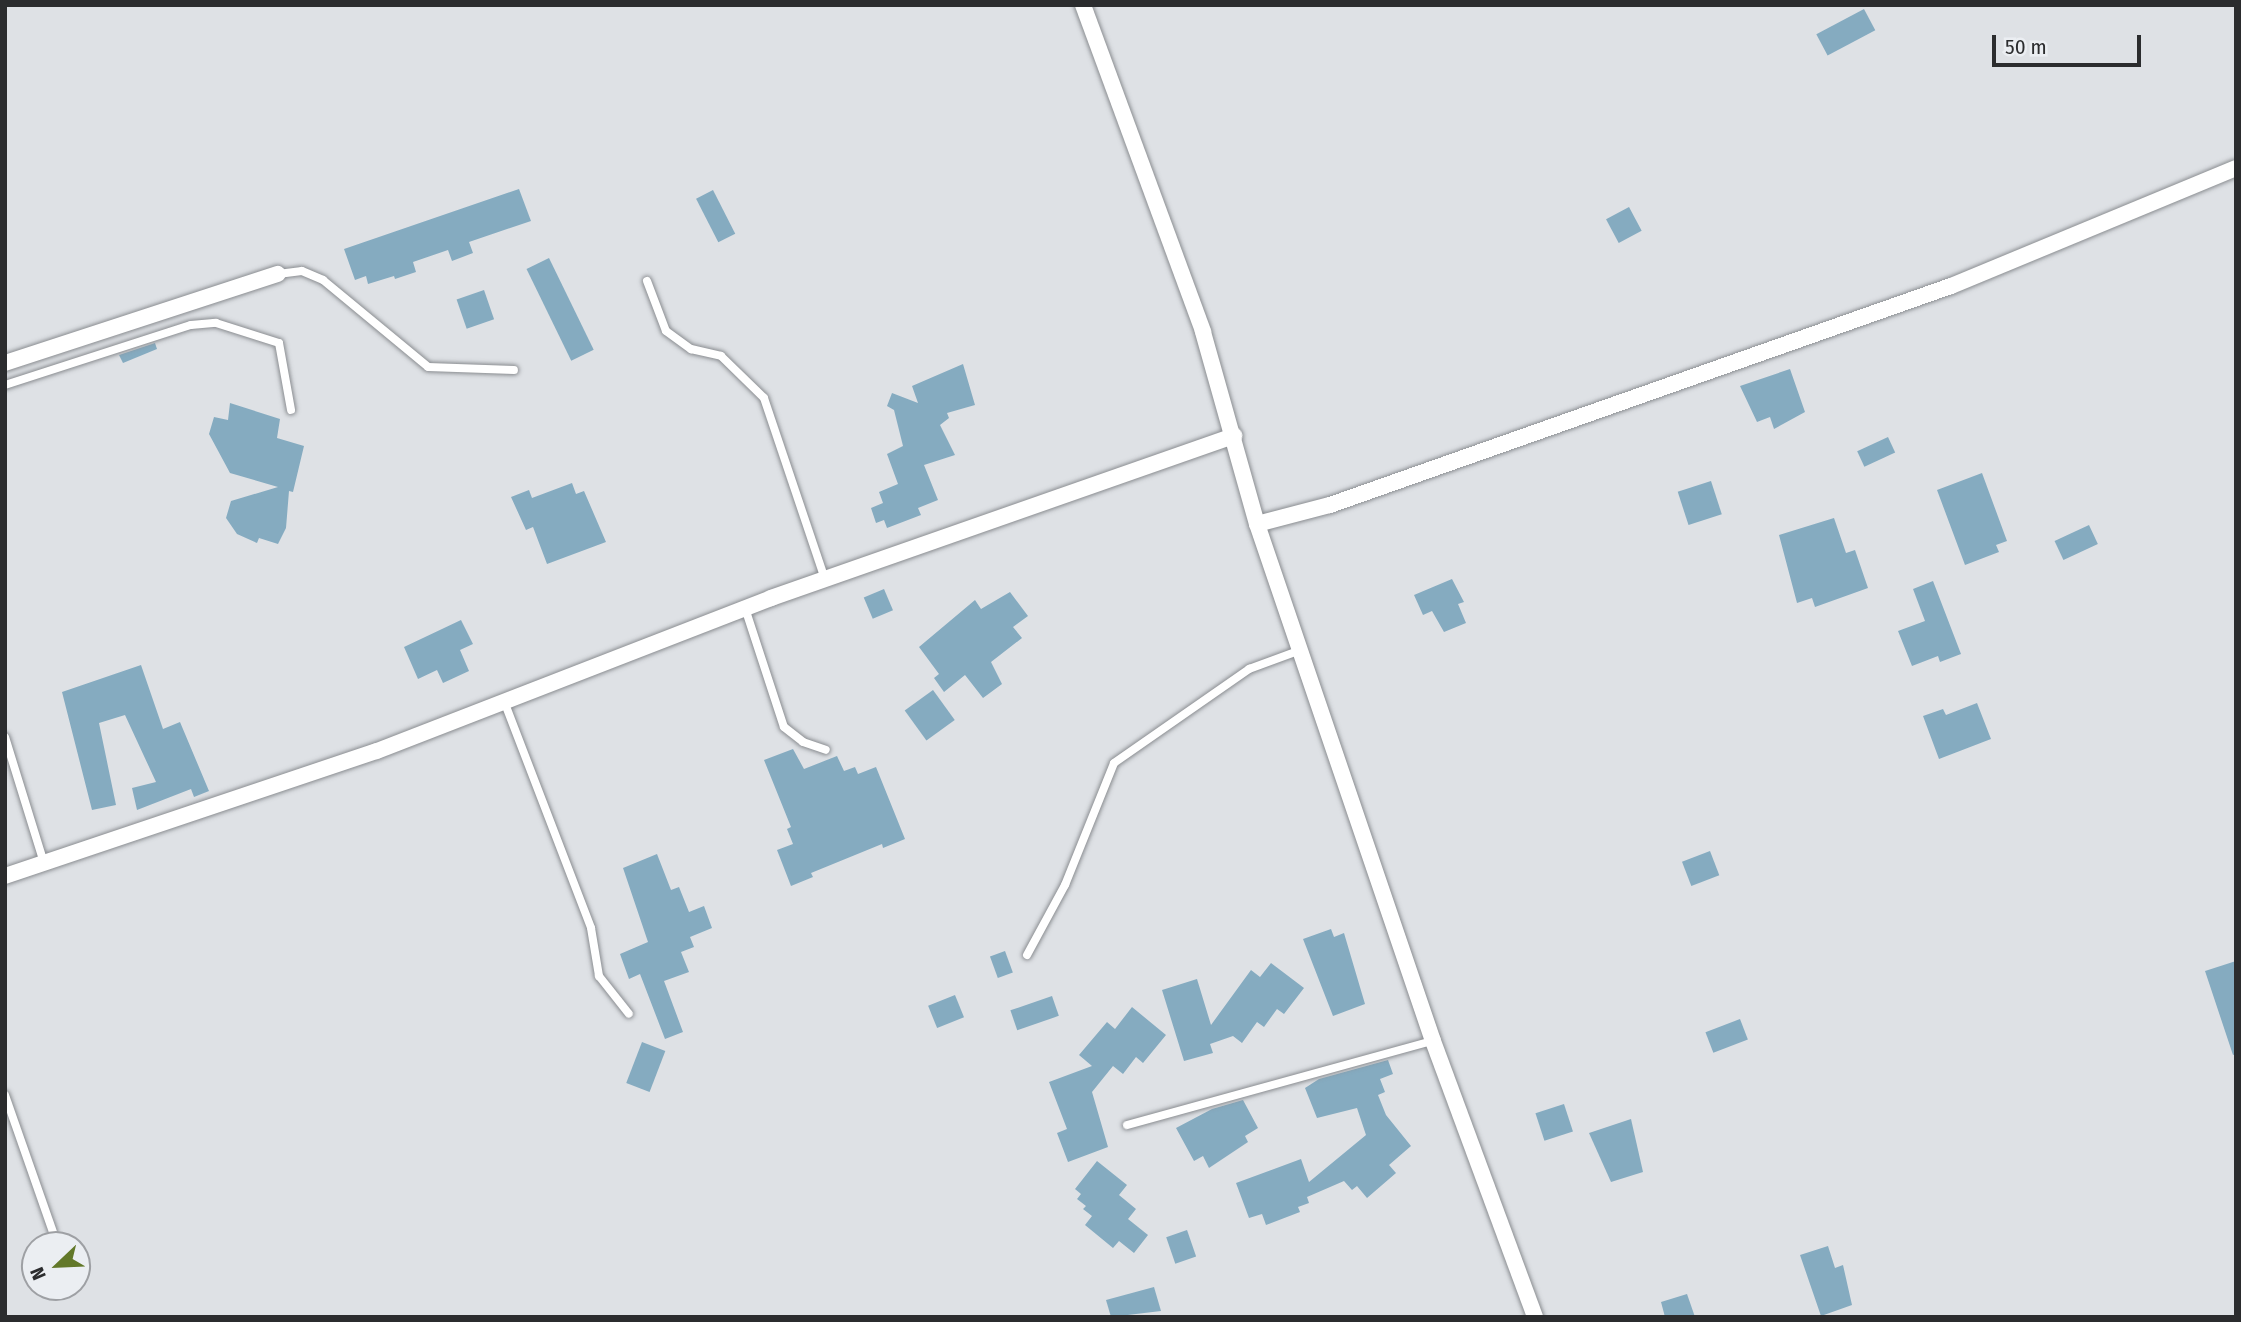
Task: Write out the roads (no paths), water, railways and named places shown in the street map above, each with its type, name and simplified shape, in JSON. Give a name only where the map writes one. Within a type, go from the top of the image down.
[{"type":"street","points":[[1083,5],[1203,332],[1257,524],[1433,1041],[1535,1317]]},
{"type":"street","points":[[1257,524],[1330,505],[1655,387],[1951,286],[2236,168]]},
{"type":"street","points":[[5,363],[278,274]]},
{"type":"street","points":[[5,876],[258,794],[745,608],[1234,436]]},
{"type":"lane","points":[[278,274],[302,271],[323,280],[428,368],[514,370]]},
{"type":"lane","points":[[647,281],[666,331],[691,349],[721,356],[764,398],[825,579]]},
{"type":"lane","points":[[5,385],[191,325],[216,323],[279,343],[291,410]]},
{"type":"lane","points":[[745,608],[784,727],[803,742],[826,750]]},
{"type":"lane","points":[[1027,955],[1065,885],[1114,763],[1249,669],[1301,649]]},
{"type":"lane","points":[[504,701],[592,928],[599,976],[629,1014]]},
{"type":"lane","points":[[5,737],[44,863]]},
{"type":"lane","points":[[1127,1125],[1433,1041]]},
{"type":"lane","points":[[5,1095],[53,1231]]}]
